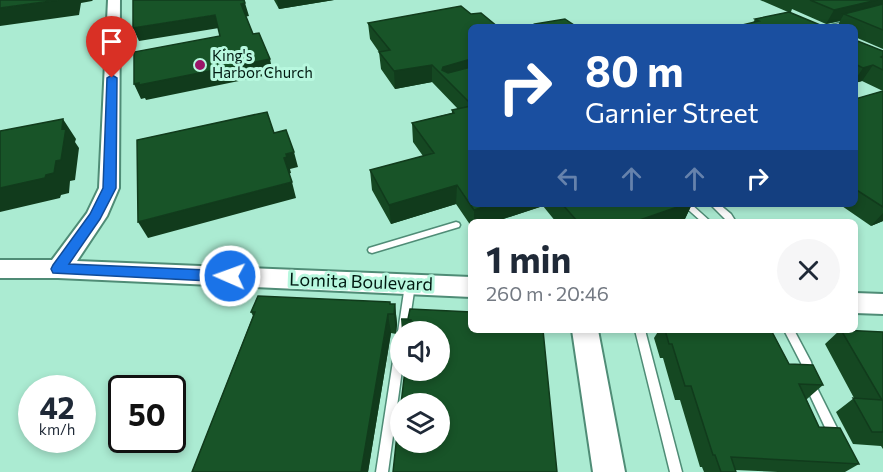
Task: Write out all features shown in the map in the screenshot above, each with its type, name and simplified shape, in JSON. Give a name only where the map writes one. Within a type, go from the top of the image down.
[{"type":"street","points":[[58,269],[96,216],[109,188],[114,0]]},
{"type":"street","name":"Lomita Boulevard","points":[[0,269],[58,269],[468,287]]},
{"type":"street","points":[[858,303],[883,304]]},
{"type":"street","points":[[586,333],[609,472]]},
{"type":"lane","points":[[837,24],[860,18]]},
{"type":"lane","points":[[690,207],[704,219]]},
{"type":"lane","points":[[718,207],[730,219]]},
{"type":"lane","points":[[372,250],[456,225]]},
{"type":"lane","points":[[405,321],[410,284]]},
{"type":"lane","points":[[641,333],[676,472]]},
{"type":"lane","points":[[791,333],[806,362],[813,391],[842,452]]},
{"type":"lane","points":[[382,472],[395,381]]},
{"type":"building","points":[[0,0],[58,0],[0,8]]},
{"type":"building","points":[[133,0],[244,0],[245,3],[241,4],[253,34],[259,33],[270,59],[139,85],[139,83],[134,84],[134,52],[220,36],[215,15],[133,28]]},
{"type":"building","points":[[810,0],[877,0],[834,10]]},
{"type":"building","points":[[883,4],[883,30],[844,14]]},
{"type":"building","points":[[461,6],[471,14],[481,13],[494,24],[468,24],[468,60],[443,67],[442,70],[448,73],[468,68],[468,101],[432,65],[394,71],[379,52],[390,50],[368,23]]},
{"type":"building","points":[[789,12],[818,24],[746,24],[759,21],[755,19]]},
{"type":"building","points":[[565,19],[572,24],[535,24]]},
{"type":"building","points":[[858,41],[883,51],[881,57],[883,58],[883,70],[873,65],[863,68],[858,66]]},
{"type":"building","points":[[883,91],[883,207],[858,191],[858,98]]},
{"type":"building","points":[[468,107],[468,201],[457,185],[389,205],[370,170],[434,153],[412,123],[454,113],[452,110]]},
{"type":"building","points":[[267,112],[274,133],[286,130],[294,152],[286,154],[287,157],[284,158],[292,182],[138,222],[137,140]]},
{"type":"building","points":[[63,119],[62,129],[66,128],[61,160],[56,161],[54,173],[46,175],[45,178],[0,188],[0,131]]},
{"type":"building","points":[[565,207],[677,207],[643,219],[575,219]]},
{"type":"building","points":[[258,296],[395,304],[394,314],[388,314],[361,472],[192,472],[255,312],[251,312]]},
{"type":"building","points":[[410,309],[468,312],[468,333],[543,333],[557,472],[393,472],[395,453],[450,453],[450,393],[402,393],[404,381],[450,381],[450,321],[401,319],[408,319]]},
{"type":"building","points":[[858,331],[883,332],[883,432],[872,432],[853,398],[882,400],[843,333],[858,333]]},
{"type":"building","points":[[666,333],[773,333],[789,364],[813,365],[823,385],[799,384],[819,427],[840,428],[859,464],[731,457],[736,472],[721,472],[715,455],[713,455],[691,386],[685,386],[672,344],[669,344]]},
{"type":"place","name":"King's Harbor Church","points":[[200,65]]},
{"type":"route","points":[[112,78],[109,188],[96,216],[58,269],[230,276]]}]
